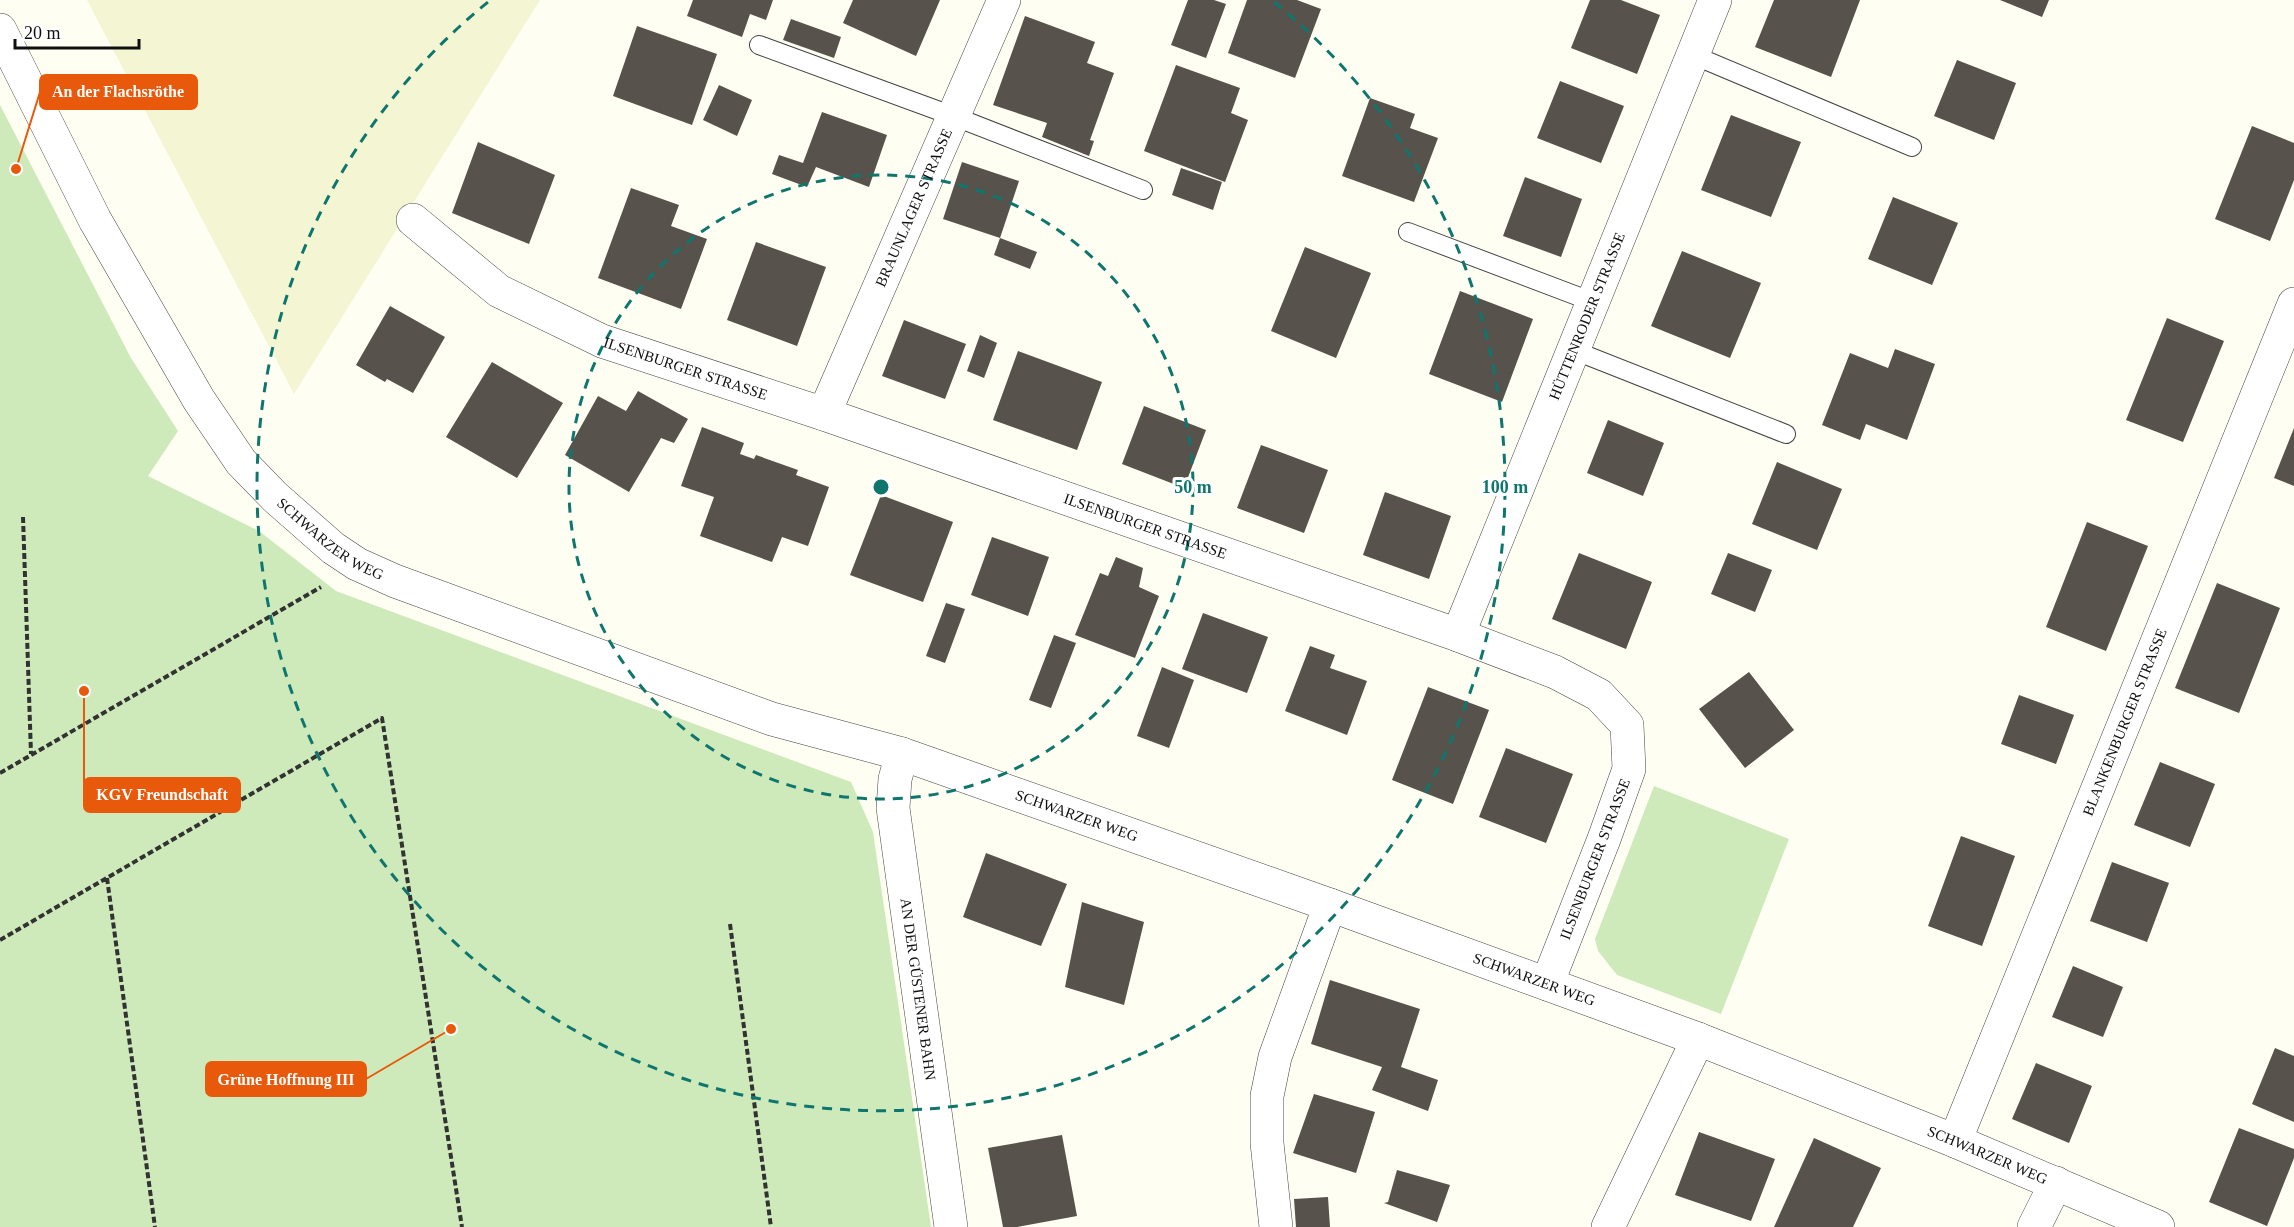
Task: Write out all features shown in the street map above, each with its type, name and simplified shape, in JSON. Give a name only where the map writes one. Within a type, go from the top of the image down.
[{"type":"street","name":"BRAUNLAGER STRASSE","points":[[824,414],[1004,0]]},
{"type":"street","name":"HÜTTENRODER STRASSE","points":[[1458,634],[1693,55],[1709,2]]},
{"type":"street","name":"SCHWARZER WEG","points":[[0,30],[95,220],[198,400],[241,462],[275,497],[333,548],[357,564],[406,585],[772,719],[902,754],[1330,905],[1698,1039],[1955,1141],[2158,1227]]},
{"type":"street","name":"ILSENBURGER STRASSE","points":[[413,220],[499,291],[603,341],[824,414],[1458,634],[1555,672],[1599,695],[1628,725],[1629,769],[1547,984]]},
{"type":"street","name":"BLANKENBURGER STRASSE","points":[[1955,1141],[2294,304]]},
{"type":"street","name":"AN DER GÜSTENER BAHN","points":[[902,754],[894,779],[893,808],[951,1227]]},
{"type":"street","points":[[1276,1227],[1266,1143],[1267,1096],[1275,1057],[1330,905]]},
{"type":"street","points":[[1608,1227],[1698,1039]]},
{"type":"street","points":[[2034,1227],[2056,1183]]},
{"type":"lane","points":[[759,45],[953,116],[1143,190]]},
{"type":"lane","points":[[1693,55],[1912,147]]},
{"type":"lane","points":[[1408,232],[1593,302]]},
{"type":"lane","points":[[1573,350],[1786,434]]},
{"type":"path","points":[[23,517],[31,754]]},
{"type":"path","points":[[0,773],[357,564]]},
{"type":"path","points":[[0,940],[382,718],[462,1227]]},
{"type":"path","points":[[107,878],[155,1227]]},
{"type":"path","points":[[730,924],[771,1227]]},
{"type":"green space","points":[[87,0],[540,0],[294,394]]},
{"type":"green space","points":[[0,105],[131,358],[178,431],[148,476],[259,531],[336,591],[851,782],[873,832],[931,1227],[0,1227]]},
{"type":"green space","points":[[1654,786],[1789,839],[1721,1014],[1617,975],[1598,951],[1595,939]]},
{"type":"building","points":[[693,0],[773,0],[766,20],[750,14],[742,37],[687,16]]},
{"type":"building","points":[[853,0],[940,0],[916,56],[843,23]]},
{"type":"building","points":[[1188,0],[1214,0],[1226,4],[1206,58],[1171,45]]},
{"type":"building","points":[[1247,0],[1297,0],[1321,9],[1295,78],[1228,53]]},
{"type":"building","points":[[1590,0],[1621,0],[1660,15],[1637,74],[1571,48]]},
{"type":"building","points":[[1774,0],[1860,0],[1831,77],[1755,47]]},
{"type":"building","points":[[2000,0],[2049,0],[2042,17]]},
{"type":"building","points":[[1025,16],[1095,42],[1087,63],[1114,73],[1090,140],[1094,141],[1089,156],[1042,137],[1047,123],[993,105]]},
{"type":"building","points":[[791,19],[841,37],[834,58],[783,40]]},
{"type":"building","points":[[637,26],[717,54],[692,125],[613,96]]},
{"type":"building","points":[[1957,60],[2016,83],[1994,140],[1934,116]]},
{"type":"building","points":[[1176,65],[1240,88],[1231,113],[1248,120],[1225,182],[1144,151]]},
{"type":"building","points":[[1560,81],[1624,106],[1601,163],[1537,138]]},
{"type":"building","points":[[719,85],[752,100],[737,136],[703,120]]},
{"type":"building","points":[[1370,98],[1415,114],[1410,128],[1438,138],[1414,202],[1342,176]]},
{"type":"building","points":[[822,112],[887,135],[869,187],[816,167],[807,187],[772,174],[779,155],[803,163]]},
{"type":"building","points":[[1731,115],[1801,142],[1771,217],[1701,190]]},
{"type":"building","points":[[2252,126],[2294,143],[2294,180],[2270,241],[2215,219]]},
{"type":"building","points":[[478,142],[555,175],[529,244],[452,213]]},
{"type":"building","points":[[962,162],[1019,181],[1000,238],[943,219]]},
{"type":"building","points":[[1181,168],[1222,182],[1213,210],[1172,195]]},
{"type":"building","points":[[1525,177],[1582,199],[1561,257],[1503,236]]},
{"type":"building","points":[[631,188],[679,205],[671,226],[707,239],[681,309],[598,278]]},
{"type":"building","points":[[1893,197],[1958,223],[1932,285],[1868,259]]},
{"type":"building","points":[[1000,238],[1037,252],[1030,269],[994,255]]},
{"type":"building","points":[[756,242],[826,267],[797,346],[727,320]]},
{"type":"building","points":[[1305,247],[1371,273],[1336,358],[1271,331]]},
{"type":"building","points":[[1682,251],[1761,283],[1730,358],[1651,326]]},
{"type":"building","points":[[1460,291],[1533,319],[1502,402],[1429,374]]},
{"type":"building","points":[[390,306],[445,337],[413,393],[387,379],[385,382],[356,365]]},
{"type":"building","points":[[2167,318],[2224,341],[2183,442],[2126,420]]},
{"type":"building","points":[[904,320],[966,344],[945,399],[882,376]]},
{"type":"building","points":[[980,335],[997,343],[984,378],[967,371]]},
{"type":"building","points":[[1895,349],[1935,364],[1907,440],[1866,424],[1860,440],[1822,425],[1850,353],[1888,368]]},
{"type":"building","points":[[1018,351],[1102,382],[1077,450],[993,420]]},
{"type":"building","points":[[492,362],[563,403],[517,478],[446,437]]},
{"type":"building","points":[[638,391],[688,419],[674,443],[661,438],[629,492],[565,455],[598,396],[626,411]]},
{"type":"building","points":[[1144,406],[1206,430],[1184,488],[1122,464]]},
{"type":"building","points":[[1608,420],[1664,443],[1643,496],[1587,473]]},
{"type":"building","points":[[702,427],[744,443],[740,454],[754,459],[756,455],[798,470],[796,475],[829,487],[808,546],[782,537],[772,562],[700,536],[714,497],[681,486]]},
{"type":"building","points":[[2294,428],[2294,486],[2274,478]]},
{"type":"building","points":[[1261,445],[1328,470],[1304,533],[1237,508]]},
{"type":"building","points":[[1777,462],[1842,489],[1817,550],[1752,524]]},
{"type":"building","points":[[1385,492],[1451,516],[1429,579],[1363,555]]},
{"type":"building","points":[[881,495],[953,522],[923,602],[850,575]]},
{"type":"building","points":[[2087,522],[2148,546],[2106,651],[2046,627]]},
{"type":"building","points":[[992,537],[1049,557],[1028,616],[971,595]]},
{"type":"building","points":[[1579,553],[1652,582],[1626,649],[1552,619]]},
{"type":"building","points":[[1728,553],[1772,570],[1755,612],[1711,594]]},
{"type":"building","points":[[1116,557],[1143,568],[1139,587],[1159,596],[1135,658],[1075,635],[1100,573],[1108,576]]},
{"type":"building","points":[[2217,583],[2280,608],[2239,713],[2175,688]]},
{"type":"building","points":[[946,603],[965,609],[945,663],[926,656]]},
{"type":"building","points":[[1203,613],[1268,637],[1247,693],[1182,669]]},
{"type":"building","points":[[1054,635],[1076,643],[1051,708],[1029,700]]},
{"type":"building","points":[[1310,646],[1335,655],[1330,668],[1367,681],[1347,735],[1285,711]]},
{"type":"building","points":[[1162,667],[1194,680],[1169,748],[1137,736]]},
{"type":"building","points":[[1749,672],[1794,730],[1745,768],[1699,709]]},
{"type":"building","points":[[1428,687],[1489,710],[1453,804],[1392,780]]},
{"type":"building","points":[[2019,695],[2074,715],[2056,764],[2001,744]]},
{"type":"building","points":[[1506,748],[1573,774],[1546,843],[1479,817]]},
{"type":"building","points":[[2160,762],[2215,784],[2190,847],[2134,825]]},
{"type":"building","points":[[1961,836],[2015,856],[1982,946],[1928,926]]},
{"type":"building","points":[[986,853],[1067,884],[1041,946],[963,917]]},
{"type":"building","points":[[2112,862],[2169,883],[2147,942],[2090,921]]},
{"type":"building","points":[[1082,902],[1144,922],[1124,1005],[1065,987]]},
{"type":"building","points":[[2073,966],[2123,987],[2103,1037],[2052,1017]]},
{"type":"building","points":[[1330,980],[1420,1009],[1401,1067],[1438,1080],[1428,1111],[1372,1090],[1382,1067],[1311,1044]]},
{"type":"building","points":[[2275,1048],[2294,1056],[2294,1122],[2252,1104]]},
{"type":"building","points":[[2036,1063],[2092,1086],[2069,1143],[2012,1119]]},
{"type":"building","points":[[1314,1094],[1375,1112],[1356,1173],[1293,1153]]},
{"type":"building","points":[[2239,1128],[2294,1149],[2294,1158],[2267,1226],[2209,1202]]},
{"type":"building","points":[[1699,1132],[1775,1159],[1751,1221],[1675,1195]]},
{"type":"building","points":[[1062,1135],[1077,1216],[1017,1227],[1003,1227],[988,1148]]},
{"type":"building","points":[[1814,1138],[1881,1168],[1853,1227],[1774,1227]]},
{"type":"building","points":[[1397,1170],[1450,1185],[1437,1222],[1384,1203],[1388,1202]]},
{"type":"building","points":[[1328,1197],[1330,1227],[1296,1227],[1294,1199]]},
{"type":"place","name":"An der Flachsröthe","points":[[16,169]]},
{"type":"place","name":"KGV Freundschaft","points":[[84,691]]},
{"type":"place","name":"Grüne Hoffnung III","points":[[451,1029]]}]
